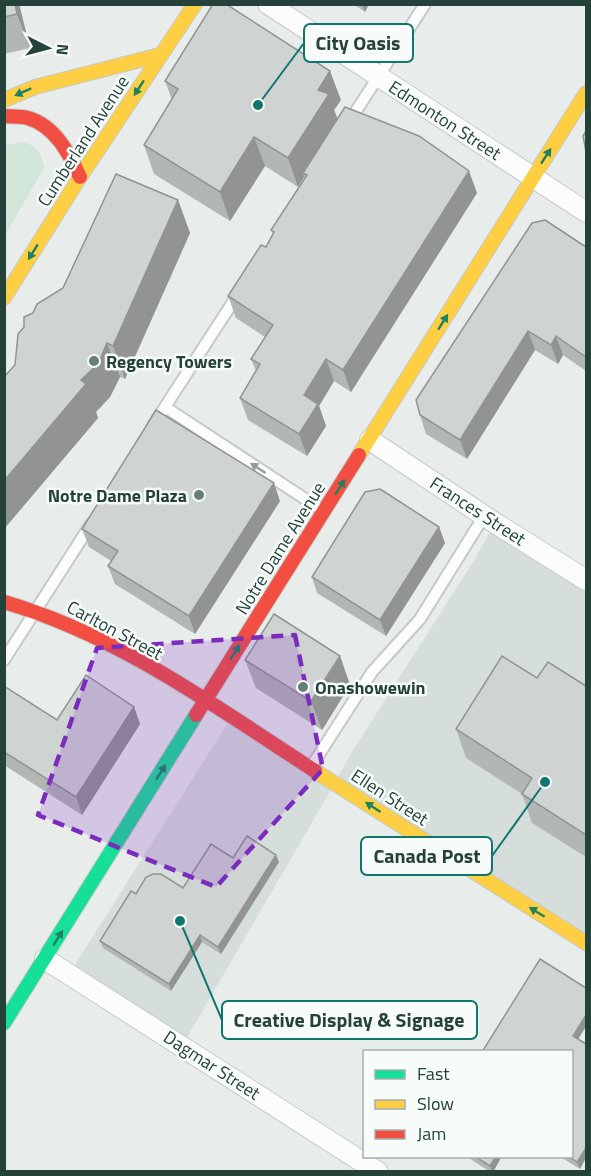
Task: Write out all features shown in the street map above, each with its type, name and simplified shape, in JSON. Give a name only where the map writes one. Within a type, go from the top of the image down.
[{"type":"main road","name":"Cumberland Avenue","points":[[4,298],[80,177],[195,4]]},
{"type":"main road","points":[[4,100],[35,87],[160,55]]},
{"type":"main road","name":"Notre Dame Avenue","points":[[4,1023],[586,93]]},
{"type":"main road","points":[[4,116],[26,117],[44,125],[66,148],[80,177]]},
{"type":"main road","name":"Carlton Street","points":[[4,602],[36,609],[118,648],[204,701]]},
{"type":"main road","name":"Ellen Street","points":[[204,701],[586,943]]},
{"type":"street","name":"Edmonton Street","points":[[268,4],[586,212]]},
{"type":"street","name":"Frances Street","points":[[370,440],[586,580]]},
{"type":"street","name":"Dagmar Street","points":[[45,959],[378,1172]]},
{"type":"lane","points":[[346,127],[425,4]]},
{"type":"lane","points":[[146,437],[243,287]]},
{"type":"lane","points":[[165,407],[324,512]]},
{"type":"lane","points":[[4,660],[96,516]]},
{"type":"lane","points":[[311,768],[372,672],[420,619],[484,516]]},
{"type":"highlighted area","points":[[295,635],[323,769],[216,887],[38,815],[97,648]]},
{"type":"shaded area","points":[[495,523],[586,580],[586,943],[335,783],[182,1046],[69,974],[231,718],[335,782]]},
{"type":"green space","points":[[22,142],[38,151],[44,168],[5,235],[5,145]]},
{"type":"building","points":[[4,4],[15,4],[17,14],[4,17]]},
{"type":"building","points":[[213,4],[226,4],[330,71],[318,90],[329,94],[288,158],[254,137],[220,192],[144,145],[178,89],[165,81]]},
{"type":"building","points":[[345,107],[419,136],[469,171],[343,370],[326,359],[304,395],[318,404],[299,434],[240,398],[260,364],[251,359],[273,325],[228,296],[261,245],[266,247],[274,232],[271,230],[307,175],[303,173]]},
{"type":"building","points":[[586,131],[586,152],[583,136]]},
{"type":"building","points":[[116,174],[178,200],[113,346],[107,343],[98,364],[81,380],[86,384],[4,481],[4,377],[15,365],[18,334],[24,327],[24,317],[33,313],[37,304],[63,288]]},
{"type":"building","points":[[545,220],[586,247],[586,357],[556,336],[551,345],[528,331],[460,440],[420,415],[416,400],[532,223]]},
{"type":"building","points":[[156,410],[274,483],[189,616],[108,566],[118,551],[82,529]]},
{"type":"building","points":[[380,489],[439,527],[380,620],[312,577],[365,492]]},
{"type":"building","points":[[274,614],[340,656],[311,701],[245,660]]},
{"type":"building","points":[[502,656],[537,678],[548,662],[586,686],[586,835],[522,794],[532,778],[456,729]]},
{"type":"building","points":[[86,675],[134,707],[76,797],[4,752],[4,686],[57,720]]},
{"type":"building","points":[[247,836],[276,855],[218,947],[200,935],[169,984],[100,941],[131,891],[136,894],[146,877],[161,874],[183,888],[211,844],[233,858]]},
{"type":"building","points":[[540,959],[586,988],[586,1015],[573,1036],[586,1044],[586,1148],[577,1162],[571,1158],[573,1158],[573,1050],[483,1050]]},
{"type":"building","points":[[477,1158],[495,1158],[490,1166]]},
{"type":"traffic: fast","points":[[4,1023],[196,715]]},
{"type":"traffic: slow","points":[[4,298],[80,177],[195,4]]},
{"type":"traffic: slow","points":[[4,100],[35,87],[160,55]]},
{"type":"traffic: slow","points":[[359,455],[586,93]]},
{"type":"traffic: slow","points":[[315,771],[586,943]]},
{"type":"traffic: jam","points":[[4,116],[28,118],[46,127],[66,150],[80,177]]},
{"type":"traffic: jam","points":[[196,715],[359,455]]},
{"type":"traffic: jam","points":[[4,602],[87,633],[126,653],[203,698],[315,771]]},
{"type":"place","name":"City Oasis","points":[[258,105]]},
{"type":"place","name":"Regency Towers","points":[[94,361]]},
{"type":"place","name":"Notre Dame Plaza","points":[[199,495]]},
{"type":"place","name":"Onashowewin","points":[[303,687]]},
{"type":"place","name":"Canada Post","points":[[545,782]]},
{"type":"place","name":"Creative Display & Signage","points":[[180,921]]}]
